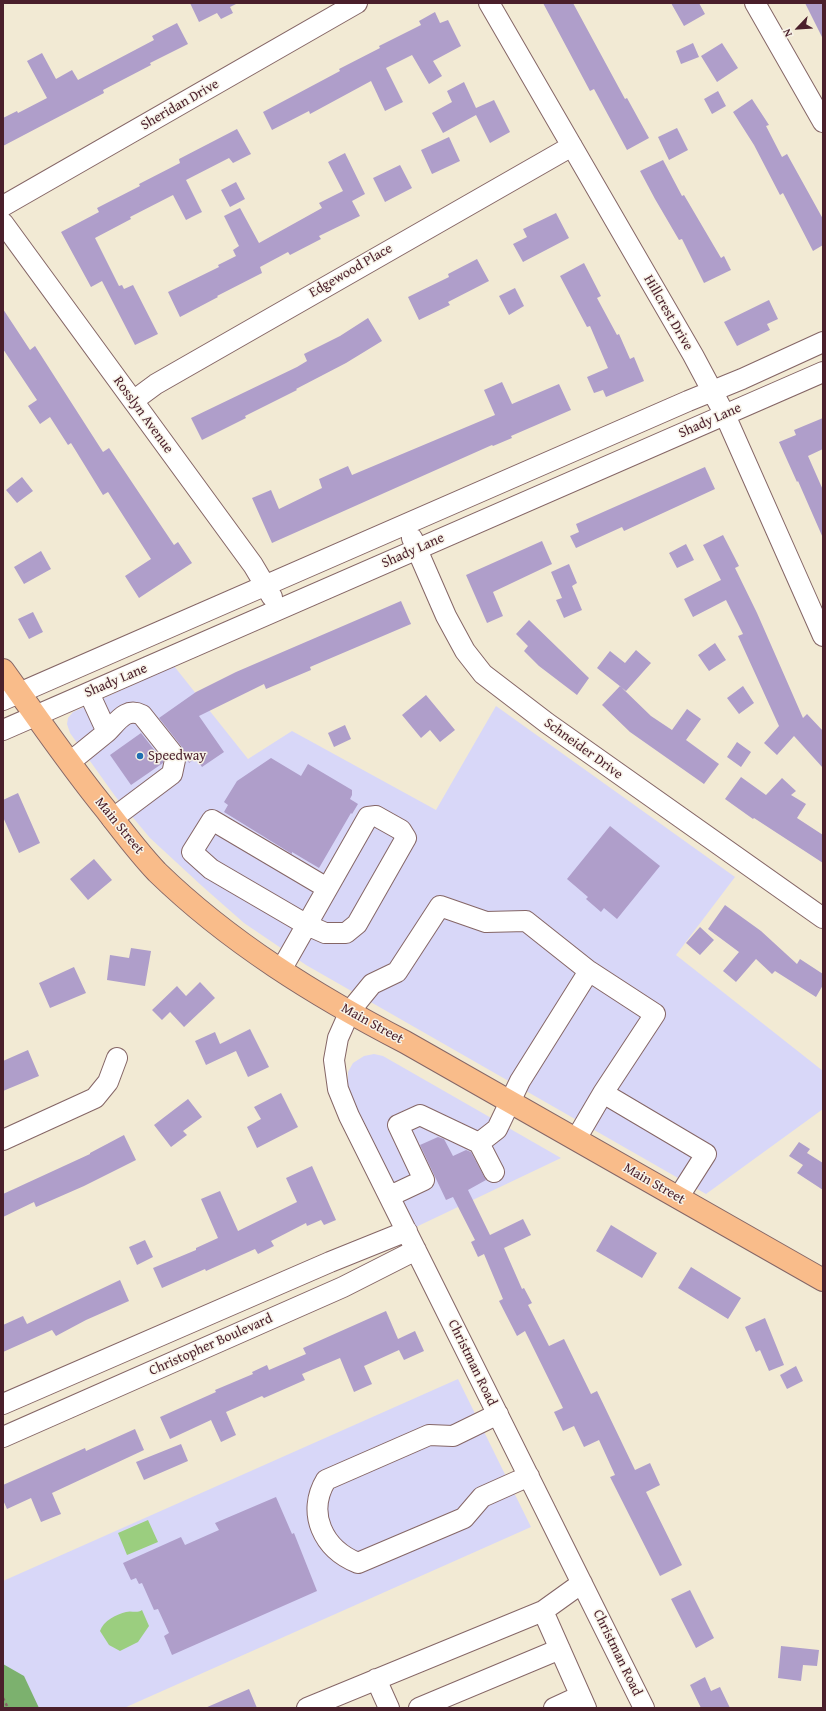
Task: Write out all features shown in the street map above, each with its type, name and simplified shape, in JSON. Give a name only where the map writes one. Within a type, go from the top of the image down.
[{"type":"main road","name":"Main Street","points":[[3,670],[11,696],[36,716],[112,819],[156,871],[206,916],[231,936],[281,970],[350,1011],[823,1280]]},
{"type":"street","name":"Sheridan Drive","points":[[3,206],[334,8],[357,3]]},
{"type":"street","name":"Hillcrest Drive","points":[[489,3],[693,355],[725,415],[823,636]]},
{"type":"street","points":[[756,3],[823,122]]},
{"type":"street","name":"Edgewood Place","points":[[133,401],[156,384],[572,146]]},
{"type":"street","name":"Rosslyn Avenue","points":[[3,223],[267,586],[278,610]]},
{"type":"street","name":"Shady Lane","points":[[11,696],[407,525],[823,342]]},
{"type":"street","name":"Shady Lane","points":[[3,730],[823,372]]},
{"type":"street","name":"Schneider Drive","points":[[407,525],[446,616],[465,651],[483,674],[547,723],[823,918]]},
{"type":"street","points":[[103,657],[114,682]]},
{"type":"street","points":[[89,693],[107,732]]},
{"type":"street","points":[[70,762],[107,732],[126,713],[135,712],[142,715],[173,754],[175,760],[172,774],[112,819]]},
{"type":"street","points":[[281,970],[307,925],[327,888],[368,817],[376,816],[401,830],[406,838],[357,924],[346,933],[325,933],[307,925],[211,869],[192,852],[212,820],[327,888]]},
{"type":"street","name":"Christman Road","points":[[589,971],[526,921],[486,922],[440,906],[396,972],[372,984],[350,1011],[338,1038],[334,1060],[338,1089],[349,1116],[644,1708]]},
{"type":"street","points":[[479,1143],[497,1128],[520,1081],[589,971],[655,1014],[603,1093],[576,1139]]},
{"type":"street","points":[[3,1140],[95,1098],[108,1082],[117,1058]]},
{"type":"street","points":[[603,1093],[706,1154],[678,1198]]},
{"type":"street","points":[[390,1196],[424,1180],[398,1126],[420,1115],[479,1143],[494,1172]]},
{"type":"street","name":"Christopher Boulevard","points":[[3,1404],[330,1262],[407,1231]]},
{"type":"street","name":"Christopher Boulevard","points":[[3,1436],[343,1287],[416,1250]]},
{"type":"street","points":[[498,1414],[453,1436],[429,1435],[326,1480],[321,1488],[319,1500],[318,1515],[322,1530],[332,1547],[358,1563],[464,1518],[482,1497],[529,1476]]},
{"type":"street","points":[[307,1708],[543,1610],[582,1583]]},
{"type":"street","points":[[543,1610],[583,1702],[554,1708]]},
{"type":"street","points":[[419,1708],[560,1649]]},
{"type":"street","points":[[376,1679],[389,1708]]},
{"type":"path","points":[[3,1698],[8,1708]]},
{"type":"shaded area","points":[[174,666],[248,759],[292,731],[436,810],[496,706],[735,877],[676,955],[823,1071],[823,1109],[706,1194],[306,965],[244,923],[150,838],[115,796],[70,733],[67,724],[68,718],[73,712]]},
{"type":"shaded area","points":[[374,1054],[383,1056],[561,1158],[416,1227],[353,1101],[348,1085],[348,1072],[353,1063],[364,1056]]},
{"type":"shaded area","points":[[458,1379],[531,1527],[124,1708],[3,1708],[3,1581]]},
{"type":"green space","points":[[148,1520],[158,1542],[127,1555],[118,1533]]},
{"type":"green space","points":[[142,1610],[149,1626],[138,1642],[120,1651],[109,1645],[100,1631],[104,1624],[119,1614],[138,1612]]},
{"type":"green space","points":[[3,1664],[24,1676],[39,1708],[3,1708]]},
{"type":"building","points":[[190,3],[238,3],[230,7],[233,13],[221,19],[217,13],[199,22]]},
{"type":"building","points":[[543,3],[573,3],[625,99],[627,98],[649,138],[627,150],[594,89],[590,91]]},
{"type":"building","points":[[671,3],[699,3],[705,14],[684,26]]},
{"type":"building","points":[[805,3],[823,3],[823,39]]},
{"type":"building","points":[[435,12],[440,23],[448,20],[461,46],[433,61],[442,76],[429,84],[412,55],[386,68],[403,102],[385,111],[371,81],[310,114],[309,111],[272,130],[263,112],[340,71],[339,69],[380,48],[379,46],[421,25],[419,21]]},
{"type":"building","points":[[177,23],[188,44],[150,63],[151,65],[103,90],[104,93],[3,146],[3,118],[17,111],[18,113],[47,98],[27,61],[42,53],[56,79],[72,70],[78,80],[154,40],[152,36]]},
{"type":"building","points":[[693,43],[699,57],[681,64],[676,51]]},
{"type":"building","points":[[722,43],[738,68],[717,82],[701,56]]},
{"type":"building","points":[[464,82],[476,108],[494,100],[510,132],[490,143],[476,115],[443,133],[432,113],[452,102],[447,91]]},
{"type":"building","points":[[718,91],[726,106],[712,114],[704,99]]},
{"type":"building","points":[[752,99],[769,125],[766,126],[782,157],[787,154],[823,219],[823,245],[813,251],[783,193],[780,195],[754,145],[733,112]]},
{"type":"building","points":[[677,128],[688,150],[669,160],[658,137]]},
{"type":"building","points":[[237,129],[251,154],[233,163],[229,158],[186,180],[202,212],[186,220],[173,195],[130,217],[131,219],[95,238],[119,286],[122,285],[124,289],[133,285],[158,334],[135,345],[102,281],[91,287],[61,232],[99,212],[97,208],[180,163],[179,159]]},
{"type":"building","points":[[449,137],[460,161],[432,174],[421,150]]},
{"type":"building","points":[[345,153],[365,194],[352,201],[360,216],[319,236],[321,239],[290,255],[288,252],[260,267],[262,273],[180,317],[168,292],[219,267],[218,265],[236,256],[233,250],[239,246],[224,216],[240,208],[259,243],[322,208],[319,203],[343,191],[328,162]]},
{"type":"building","points":[[663,160],[682,196],[684,195],[721,258],[724,256],[731,270],[704,283],[682,239],[679,240],[640,171]]},
{"type":"building","points":[[400,165],[412,188],[385,202],[373,178]]},
{"type":"building","points":[[236,182],[245,199],[230,207],[221,190]]},
{"type":"building","points":[[556,213],[569,238],[523,262],[513,244],[527,237],[523,229]]},
{"type":"building","points":[[477,259],[489,281],[448,302],[450,305],[419,320],[408,297],[449,277],[448,274]]},
{"type":"building","points":[[584,263],[601,296],[597,298],[617,335],[619,334],[630,359],[634,357],[644,381],[606,397],[603,390],[594,393],[587,377],[608,368],[590,326],[587,327],[560,276]]},
{"type":"building","points":[[515,288],[524,306],[509,315],[499,296]]},
{"type":"building","points":[[769,300],[778,319],[767,324],[770,330],[737,346],[724,322]]},
{"type":"building","points":[[3,309],[30,350],[35,346],[103,452],[109,448],[174,545],[178,542],[192,563],[139,598],[125,576],[151,559],[108,492],[103,495],[71,443],[68,445],[50,417],[40,424],[28,406],[37,400],[3,349]]},
{"type":"building","points":[[368,318],[382,341],[346,363],[296,389],[297,390],[245,416],[246,418],[202,440],[191,418],[297,367],[307,361],[304,354],[340,336]]},
{"type":"building","points":[[502,382],[512,404],[559,384],[571,410],[511,436],[512,438],[493,446],[492,445],[272,543],[252,498],[271,490],[279,509],[322,488],[319,479],[348,466],[352,475],[495,415],[484,390]]},
{"type":"building","points":[[823,418],[823,449],[808,456],[823,490],[823,538],[779,442],[796,435],[794,430]]},
{"type":"building","points":[[705,467],[715,489],[624,531],[622,527],[576,548],[570,536],[579,532],[576,524]]},
{"type":"building","points":[[22,477],[33,491],[17,503],[6,490]]},
{"type":"building","points":[[723,535],[739,566],[735,568],[757,613],[803,718],[807,714],[823,731],[823,768],[794,736],[777,755],[764,743],[779,726],[738,636],[743,634],[726,600],[693,617],[684,599],[721,580],[703,545]]},
{"type":"building","points":[[542,541],[552,564],[493,592],[503,616],[487,623],[466,575]]},
{"type":"building","points":[[686,544],[694,560],[677,568],[669,553]]},
{"type":"building","points":[[41,551],[51,569],[24,584],[14,567]]},
{"type":"building","points":[[569,564],[577,583],[572,586],[582,610],[564,618],[556,600],[562,598],[551,572]]},
{"type":"building","points":[[401,601],[411,624],[310,667],[311,670],[266,689],[264,684],[199,716],[224,752],[202,767],[196,758],[189,763],[182,747],[159,718],[196,692],[236,672]]},
{"type":"building","points":[[33,612],[43,632],[29,639],[18,619]]},
{"type":"building","points":[[529,620],[589,678],[577,695],[539,666],[524,651],[528,646],[516,634]]},
{"type":"building","points":[[715,643],[726,660],[709,671],[698,655]]},
{"type":"building","points":[[636,650],[651,663],[626,691],[597,668],[610,651],[625,663]]},
{"type":"building","points":[[620,686],[651,716],[672,730],[687,709],[701,719],[686,740],[719,764],[704,784],[630,732],[602,705]]},
{"type":"building","points":[[743,686],[754,703],[739,714],[727,698]]},
{"type":"building","points":[[426,695],[455,730],[440,742],[430,730],[421,738],[402,715]]},
{"type":"building","points":[[345,725],[351,739],[334,747],[328,733]]},
{"type":"building","name":"Speedway","points":[[141,733],[163,763],[131,785],[110,755]]},
{"type":"building","points":[[737,742],[751,752],[741,767],[727,757]]},
{"type":"building","points":[[271,758],[301,776],[308,764],[352,790],[350,799],[358,804],[352,814],[351,813],[319,868],[292,852],[292,854],[224,812],[228,805],[224,802],[237,781]]},
{"type":"building","points":[[741,777],[766,795],[782,778],[796,791],[791,795],[806,804],[797,818],[823,835],[823,863],[754,818],[753,819],[725,799]]},
{"type":"building","points":[[18,793],[40,843],[19,853],[3,817],[3,800]]},
{"type":"building","points":[[610,826],[660,866],[617,919],[604,908],[601,912],[586,899],[588,897],[567,879]]},
{"type":"building","points":[[94,859],[112,880],[88,900],[70,879]]},
{"type":"building","points":[[725,905],[761,931],[797,964],[800,959],[823,974],[823,985],[816,997],[775,971],[772,974],[756,959],[736,982],[723,971],[739,952],[708,929]]},
{"type":"building","points":[[700,927],[714,940],[700,955],[686,943]]},
{"type":"building","points":[[131,948],[151,951],[145,986],[107,980],[110,955],[129,958]]},
{"type":"building","points":[[74,967],[86,993],[50,1008],[39,983]]},
{"type":"building","points":[[200,982],[215,998],[184,1027],[170,1012],[162,1020],[152,1010],[177,986],[186,996]]},
{"type":"building","points":[[250,1029],[269,1067],[248,1077],[236,1051],[206,1065],[195,1041],[215,1032],[220,1044]]},
{"type":"building","points":[[28,1050],[39,1076],[3,1091],[3,1061]]},
{"type":"building","points":[[281,1093],[298,1127],[257,1148],[247,1127],[261,1119],[254,1107]]},
{"type":"building","points":[[188,1099],[202,1117],[183,1131],[187,1135],[171,1147],[154,1125]]},
{"type":"building","points":[[124,1135],[136,1160],[84,1186],[36,1207],[34,1202],[3,1217],[3,1194],[90,1154]]},
{"type":"building","points":[[438,1137],[444,1139],[453,1156],[466,1150],[471,1152],[486,1180],[468,1190],[490,1235],[523,1219],[531,1235],[504,1248],[522,1289],[524,1288],[532,1303],[528,1305],[549,1346],[564,1339],[591,1394],[597,1391],[635,1470],[650,1463],[660,1485],[646,1492],[682,1565],[660,1576],[610,1477],[615,1475],[599,1440],[584,1447],[574,1426],[563,1431],[554,1412],[563,1408],[525,1331],[517,1336],[499,1301],[503,1299],[484,1254],[478,1257],[471,1242],[475,1240],[453,1197],[446,1200],[420,1145]]},
{"type":"building","points":[[799,1142],[810,1149],[807,1153],[823,1163],[823,1190],[797,1173],[803,1165],[789,1156]]},
{"type":"building","points":[[312,1166],[336,1220],[324,1225],[321,1220],[307,1226],[306,1223],[271,1241],[274,1246],[258,1254],[255,1249],[206,1271],[205,1269],[162,1288],[153,1268],[196,1250],[196,1248],[218,1238],[201,1199],[220,1191],[238,1231],[297,1202],[286,1178]]},
{"type":"building","points":[[611,1225],[657,1253],[642,1278],[596,1251]]},
{"type":"building","points":[[145,1240],[153,1257],[137,1265],[129,1247]]},
{"type":"building","points":[[691,1267],[741,1298],[728,1319],[678,1288]]},
{"type":"building","points":[[120,1280],[129,1301],[86,1320],[56,1336],[52,1330],[3,1352],[3,1325],[23,1316],[27,1324]]},
{"type":"building","points":[[386,1311],[398,1339],[415,1331],[424,1351],[404,1360],[399,1350],[364,1366],[372,1384],[354,1392],[340,1358],[302,1374],[305,1380],[264,1398],[262,1396],[226,1412],[236,1435],[221,1442],[211,1420],[170,1439],[160,1417],[216,1392],[215,1390],[253,1374],[252,1372],[267,1365],[269,1370],[306,1354],[303,1348]]},
{"type":"building","points":[[765,1318],[784,1365],[769,1371],[760,1350],[756,1352],[745,1327]]},
{"type":"building","points":[[796,1366],[803,1381],[787,1389],[780,1375]]},
{"type":"building","points":[[135,1429],[144,1450],[52,1493],[61,1514],[41,1522],[31,1498],[7,1509],[3,1500],[3,1485],[85,1448],[86,1451]]},
{"type":"building","points":[[181,1444],[188,1461],[144,1480],[136,1462]]},
{"type":"building","points":[[276,1497],[292,1534],[294,1533],[317,1591],[172,1655],[164,1636],[169,1633],[158,1609],[154,1610],[142,1583],[139,1584],[136,1578],[131,1580],[123,1563],[181,1537],[185,1545],[219,1530],[215,1523]]},
{"type":"building","points":[[690,1590],[714,1638],[696,1648],[671,1599]]},
{"type":"building","points":[[781,1646],[819,1650],[817,1666],[803,1665],[801,1681],[778,1678]]},
{"type":"building","points":[[705,1677],[711,1691],[720,1687],[730,1708],[701,1708],[690,1685]]},
{"type":"building","points":[[249,1689],[257,1708],[205,1708]]},
{"type":"place","name":"Speedway","points":[[140,756]]}]
